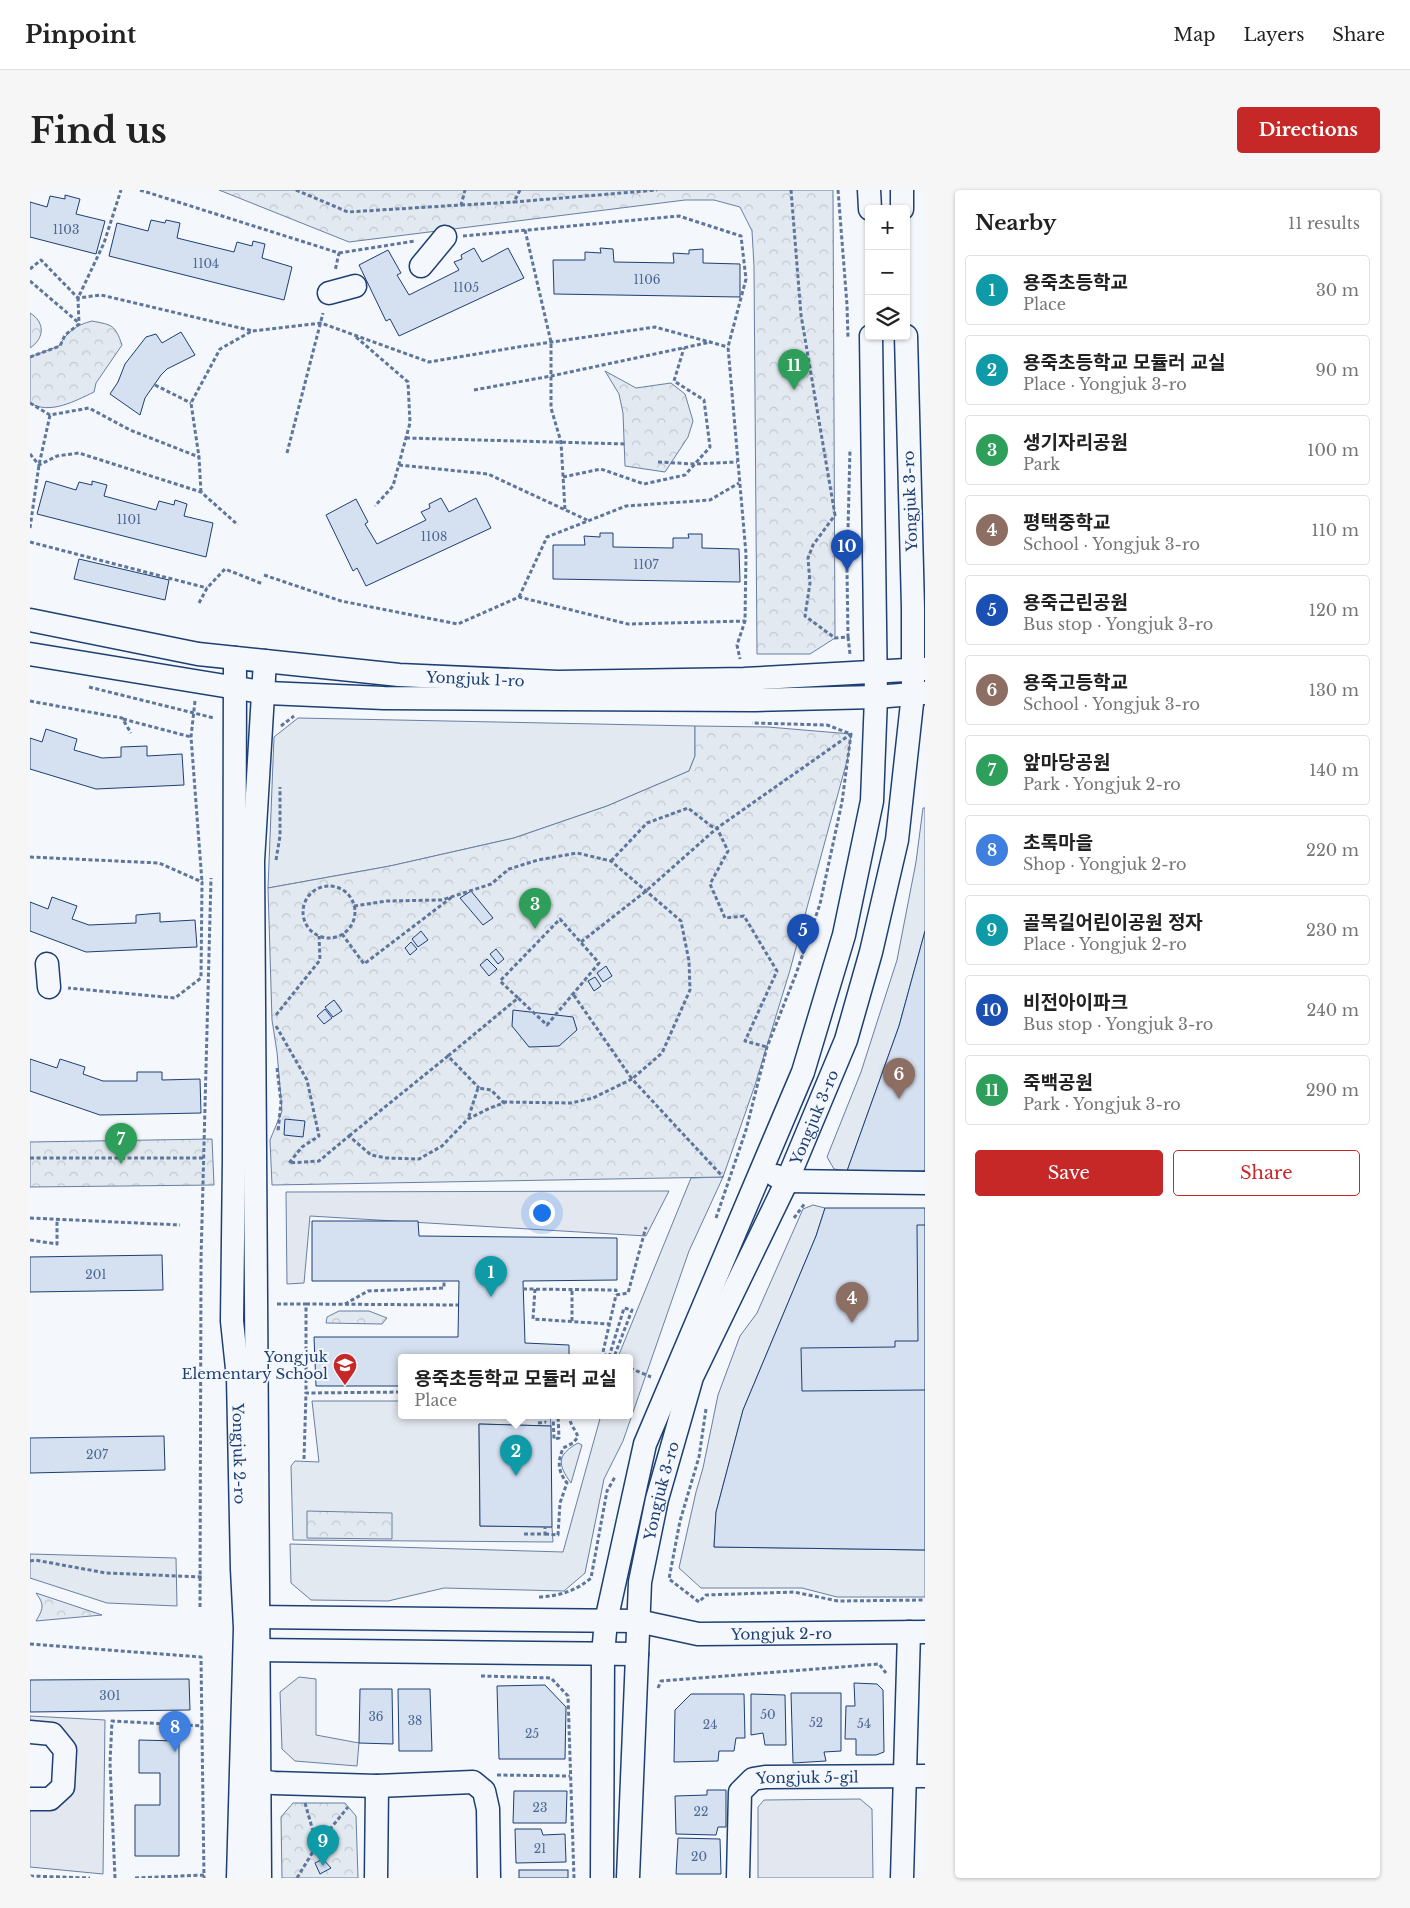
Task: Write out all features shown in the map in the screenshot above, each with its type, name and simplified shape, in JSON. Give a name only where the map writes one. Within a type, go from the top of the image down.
[{"type":"street","points":[[869,190],[870,205]]},
{"type":"street","points":[[902,190],[902,205]]},
{"type":"street","points":[[421,266],[445,237]]},
{"type":"street","points":[[329,293],[355,286]]},
{"type":"street","points":[[602,1878],[603,1654],[606,1621],[645,1444],[803,1072],[844,935],[872,801],[876,672],[871,340]]},
{"type":"street","name":"Yongjuk 3-ro","points":[[628,1878],[640,1582],[657,1499],[692,1377],[787,1181],[846,1040],[871,952],[897,840],[919,694],[919,670],[913,608],[906,340]]},
{"type":"street","name":"Yongjuk 1-ro","points":[[30,620],[198,654],[399,674],[558,682],[744,679],[919,670]]},
{"type":"street","points":[[30,654],[263,692],[384,698],[755,700],[919,694]]},
{"type":"street","name":"Yongjuk 2-ro","points":[[235,658],[232,1321],[238,1378],[242,1569],[249,1621],[606,1621],[638,1622],[698,1634],[917,1632]]},
{"type":"street","points":[[260,1878],[260,1781],[249,1621],[254,861],[265,661]]},
{"type":"street","points":[[47,964],[49,986]]},
{"type":"street","points":[[762,1169],[787,1181],[925,1183]]},
{"type":"street","points":[[902,1878],[915,1775],[917,1632]]},
{"type":"street","points":[[252,1650],[637,1654]]},
{"type":"street","points":[[238,1878],[252,1650]]},
{"type":"street","points":[[30,1732],[52,1734],[65,1750],[63,1787],[50,1800],[30,1799]]},
{"type":"street","name":"Yongjuk 5-gil","points":[[738,1878],[740,1792],[753,1779],[765,1777],[915,1775]]},
{"type":"street","points":[[260,1781],[377,1786],[490,1780],[488,1809],[489,1878]]},
{"type":"street","points":[[376,1878],[377,1786]]},
{"type":"path","points":[[79,324],[78,298],[104,244],[121,190]]},
{"type":"path","points":[[140,190],[339,254],[445,237],[679,216],[741,236],[746,279],[728,347],[746,554],[745,621],[737,645],[744,679]]},
{"type":"path","points":[[296,190],[348,212],[514,202],[658,190]]},
{"type":"path","points":[[461,205],[465,190]]},
{"type":"path","points":[[514,202],[520,190]]},
{"type":"path","points":[[792,190],[801,315],[834,515],[813,544],[808,558],[810,582],[806,616],[836,638],[848,637],[847,571],[850,447]]},
{"type":"path","points":[[838,190],[848,343]]},
{"type":"path","points":[[525,230],[550,342],[551,408],[561,442],[565,510]]},
{"type":"path","points":[[287,453],[339,254]]},
{"type":"path","points":[[30,269],[41,260],[78,298]]},
{"type":"path","points":[[30,281],[79,324]]},
{"type":"path","points":[[78,298],[101,295],[252,331],[321,323],[429,362],[550,342],[655,328],[728,347]]},
{"type":"path","points":[[30,358],[60,346],[65,335],[79,324]]},
{"type":"path","points":[[201,492],[199,457],[191,403],[220,350],[252,331]]},
{"type":"path","points":[[354,335],[408,382],[410,423],[399,465],[393,486],[375,506]]},
{"type":"path","points":[[474,390],[712,342]]},
{"type":"path","points":[[563,477],[601,469],[644,484],[685,475],[710,447],[704,400],[674,381],[684,348]]},
{"type":"path","points":[[155,385],[191,403]]},
{"type":"path","points":[[30,403],[50,415],[89,408],[130,430],[199,457]]},
{"type":"path","points":[[30,528],[39,465],[50,415]]},
{"type":"path","points":[[406,438],[626,444]]},
{"type":"path","points":[[39,465],[57,456],[80,453],[201,492],[238,525]]},
{"type":"path","points":[[30,454],[39,465]]},
{"type":"path","points":[[658,462],[694,464],[737,462]]},
{"type":"path","points":[[399,465],[488,474],[588,521]]},
{"type":"path","points":[[519,597],[547,537],[626,506],[710,500],[739,483]]},
{"type":"path","points":[[30,542],[207,588]]},
{"type":"path","points":[[199,603],[207,588],[225,569],[263,584]]},
{"type":"path","points":[[264,575],[341,601],[458,624],[519,597],[628,624],[745,621]]},
{"type":"path","points":[[88,687],[216,719],[216,724]]},
{"type":"path","points":[[49,986],[176,998],[200,978],[202,882],[191,737],[195,694]]},
{"type":"path","points":[[30,701],[122,718],[191,737]]},
{"type":"path","points":[[280,727],[297,714]]},
{"type":"path","points":[[122,718],[131,733]]},
{"type":"path","points":[[744,723],[828,726],[851,734]]},
{"type":"path","points":[[581,942],[646,891],[717,828],[851,734]]},
{"type":"path","points":[[715,1221],[746,1130],[767,1048],[796,974],[820,904],[842,802],[851,734]]},
{"type":"path","points":[[275,865],[280,836],[280,781]]},
{"type":"path","points":[[611,861],[647,823],[688,808],[711,826],[717,828],[728,852],[710,884],[725,918],[744,916],[777,971],[745,1041],[767,1048]]},
{"type":"path","points":[[349,1136],[370,1155],[419,1160],[442,1146],[468,1119],[504,1103],[572,1103],[593,1098],[632,1079],[662,1053],[690,990],[688,961],[681,921],[611,861],[577,853],[538,860],[508,869],[491,884],[442,900],[387,901],[354,906]]},
{"type":"path","points":[[30,857],[159,863],[202,882]]},
{"type":"path","points":[[200,1608],[202,1577],[201,1259],[212,873]]},
{"type":"path","points":[[336,887],[344,891],[350,898],[354,906],[353,922],[342,934],[327,938],[319,936],[312,932],[303,918],[306,900],[318,888],[336,887]]},
{"type":"path","points":[[342,934],[364,964],[454,896]]},
{"type":"path","points":[[560,919],[581,942],[599,963],[546,1025],[500,981],[560,919]]},
{"type":"path","points":[[272,1020],[320,960],[319,936]]},
{"type":"path","points":[[573,994],[632,1079],[723,1177]]},
{"type":"path","points":[[272,1020],[307,1080],[319,1136],[302,1147],[290,1163],[319,1161],[518,998]]},
{"type":"path","points":[[272,1010],[273,1029]]},
{"type":"path","points":[[448,1056],[478,1088],[491,1090],[504,1103]]},
{"type":"path","points":[[277,1066],[281,1102],[277,1135]]},
{"type":"path","points":[[468,1119],[478,1088]]},
{"type":"path","points":[[30,1158],[204,1158]]},
{"type":"path","points":[[792,1222],[805,1202],[814,1202]]},
{"type":"path","points":[[30,1218],[180,1226]]},
{"type":"path","points":[[30,1240],[57,1244],[57,1219]]},
{"type":"path","points":[[616,1295],[628,1293],[646,1227]]},
{"type":"path","points":[[344,1304],[368,1291],[444,1288],[444,1281]]},
{"type":"path","points":[[523,1289],[616,1290],[603,1352],[605,1354]]},
{"type":"path","points":[[534,1289],[533,1319],[609,1324]]},
{"type":"path","points":[[572,1290],[572,1322]]},
{"type":"path","points":[[277,1295],[277,1305],[458,1306]]},
{"type":"path","points":[[304,1459],[306,1304]]},
{"type":"path","points":[[609,1354],[624,1308],[632,1310],[615,1354]]},
{"type":"path","points":[[633,1369],[654,1378],[656,1373]]},
{"type":"path","points":[[306,1393],[398,1392]]},
{"type":"path","points":[[707,1405],[699,1457],[680,1521],[669,1579],[699,1602],[706,1595],[794,1592],[838,1601],[925,1600]]},
{"type":"path","points":[[538,1424],[546,1422],[546,1419]]},
{"type":"path","points":[[553,1419],[554,1438],[559,1438],[558,1419]]},
{"type":"path","points":[[524,1534],[558,1536],[560,1504],[567,1483],[560,1474],[558,1461],[563,1448],[573,1443],[578,1437],[576,1431],[571,1426],[570,1419]]},
{"type":"path","points":[[531,1597],[554,1596],[580,1587],[591,1578],[607,1491],[619,1469]]},
{"type":"path","points":[[545,1527],[545,1534]]},
{"type":"path","points":[[30,1561],[35,1560],[106,1573],[202,1577]]},
{"type":"path","points":[[30,1644],[201,1657],[204,1876],[135,1878]]},
{"type":"path","points":[[655,1696],[661,1680],[879,1664],[890,1678]]},
{"type":"path","points":[[481,1676],[551,1678],[568,1696],[574,1878]]},
{"type":"path","points":[[115,1878],[110,1763],[112,1722],[203,1726]]},
{"type":"path","points":[[490,1780],[570,1776]]},
{"type":"path","points":[[304,1798],[317,1845]]},
{"type":"path","points":[[297,1878],[317,1845],[350,1805]]},
{"type":"path","points":[[30,1876],[90,1878]]},
{"type":"green space","points":[[219,190],[833,190],[835,638],[810,654],[757,654],[754,266],[752,231],[740,207],[714,200],[685,200],[349,242]]},
{"type":"green space","points":[[30,313],[41,325],[41,335],[30,348]]},
{"type":"green space","points":[[92,321],[112,327],[122,345],[96,383],[94,392],[71,403],[54,407],[46,408],[30,403],[30,357],[59,346],[72,330]]},
{"type":"green space","points":[[605,371],[636,388],[671,383],[685,394],[693,421],[688,437],[665,472],[625,466],[623,413],[619,394]]},
{"type":"green space","points":[[298,718],[695,726],[695,756],[689,771],[607,806],[514,838],[390,866],[268,888],[274,737]]},
{"type":"green space","points":[[695,726],[768,727],[851,734],[848,757],[790,970],[755,1085],[723,1177],[272,1185],[270,1140],[282,1111],[272,1020],[268,888],[390,866],[514,838],[607,806],[689,771],[695,756]]},
{"type":"green space","points":[[923,808],[925,808],[925,931],[899,1026],[847,1171],[834,1169],[827,1157],[861,1072],[897,960],[916,862]]},
{"type":"green space","points":[[212,1139],[214,1185],[30,1187],[30,1142]]},
{"type":"green space","points":[[723,1177],[689,1251],[633,1412],[633,1354],[619,1354],[691,1178]]},
{"type":"green space","points":[[813,1205],[825,1208],[816,1236],[743,1410],[716,1512],[714,1547],[925,1550],[925,1597],[837,1597],[802,1588],[701,1588],[679,1568],[718,1395],[740,1336],[757,1313],[803,1209]]},
{"type":"green space","points":[[339,1311],[369,1311],[387,1318],[382,1324],[326,1323],[327,1317]]},
{"type":"green space","points":[[312,1401],[398,1401],[398,1419],[550,1419],[551,1426],[479,1424],[480,1526],[552,1527],[553,1542],[293,1540],[291,1466],[295,1461],[319,1462]]},
{"type":"green space","points":[[600,1419],[631,1419],[623,1441],[604,1479],[585,1573],[564,1591],[444,1588],[388,1601],[311,1600],[291,1583],[290,1544],[563,1552]]},
{"type":"green space","points":[[578,1443],[582,1445],[571,1483],[561,1461],[566,1452]]},
{"type":"green space","points":[[307,1511],[392,1513],[392,1539],[307,1538]]},
{"type":"green space","points":[[30,1554],[176,1558],[177,1606],[107,1603],[30,1578]]},
{"type":"green space","points":[[36,1593],[102,1615],[36,1621],[42,1604]]},
{"type":"green space","points":[[293,1803],[345,1803],[356,1816],[358,1878],[282,1878],[281,1817]]},
{"type":"shaded area","points":[[669,1191],[646,1236],[310,1216],[304,1283],[287,1284],[286,1192]]},
{"type":"shaded area","points":[[299,1677],[316,1679],[316,1735],[359,1743],[357,1766],[295,1761],[282,1749],[280,1692]]},
{"type":"shaded area","points":[[30,1716],[105,1720],[103,1874],[30,1867],[30,1804],[62,1803],[67,1734],[30,1728]]},
{"type":"shaded area","points":[[860,1799],[872,1809],[873,1878],[758,1878],[758,1807],[764,1800]]},
{"type":"building","points":[[65,195],[80,199],[76,214],[105,221],[96,254],[30,237],[30,202],[47,207],[50,196],[65,199]]},
{"type":"building","points":[[151,220],[165,223],[166,220],[180,223],[177,238],[234,252],[237,242],[252,246],[253,241],[265,244],[262,258],[292,267],[284,300],[109,256],[117,223],[148,231]]},
{"type":"building","points":[[474,248],[482,262],[508,248],[524,278],[399,336],[390,319],[386,321],[359,265],[388,250],[401,273],[397,275],[409,295],[459,270],[454,262],[462,259],[461,255]]},
{"type":"building","points":[[600,248],[613,249],[614,262],[674,263],[673,253],[689,254],[689,250],[703,249],[703,263],[740,264],[740,297],[554,294],[553,260],[585,260],[585,252],[601,253]]},
{"type":"building","points":[[181,332],[195,355],[167,369],[161,375],[145,398],[140,415],[110,394],[118,382],[125,364],[146,337],[156,334],[162,343]]},
{"type":"building","points":[[46,481],[76,490],[79,482],[92,485],[92,481],[107,485],[104,496],[156,510],[159,501],[174,505],[175,500],[187,504],[184,516],[213,523],[206,557],[37,514]]},
{"type":"building","points":[[441,498],[449,512],[476,498],[491,528],[366,586],[357,568],[353,571],[326,515],[356,499],[368,522],[365,524],[377,544],[426,520],[421,512],[430,508],[429,504]]},
{"type":"building","points":[[600,533],[613,533],[613,547],[673,548],[673,538],[689,538],[688,534],[702,534],[702,548],[739,549],[740,582],[553,579],[553,545],[585,545],[584,536],[600,537]]},
{"type":"building","points":[[79,559],[169,580],[165,600],[74,579]]},
{"type":"building","points":[[46,729],[77,739],[74,750],[102,758],[121,757],[121,747],[147,746],[147,756],[182,754],[184,785],[96,789],[30,769],[30,738],[42,742]]},
{"type":"building","points":[[471,891],[493,918],[483,925],[460,898]]},
{"type":"building","points":[[52,897],[77,906],[72,919],[89,925],[136,923],[136,915],[160,913],[160,922],[195,920],[197,947],[86,952],[30,931],[30,902],[48,909]]},
{"type":"building","points":[[421,931],[428,940],[418,947],[412,939]]},
{"type":"building","points":[[925,931],[925,1171],[847,1171],[899,1026]]},
{"type":"building","points":[[411,942],[417,949],[410,955],[405,948]]},
{"type":"building","points":[[496,949],[504,959],[498,964],[490,954]]},
{"type":"building","points":[[487,959],[497,969],[489,976],[480,965]]},
{"type":"building","points":[[606,966],[612,976],[603,982],[597,973]]},
{"type":"building","points":[[595,977],[601,986],[594,991],[588,981]]},
{"type":"building","points":[[334,1000],[342,1011],[333,1017],[325,1007]]},
{"type":"building","points":[[325,1009],[332,1018],[324,1024],[317,1016]]},
{"type":"building","points":[[513,1010],[573,1017],[577,1030],[559,1046],[529,1047],[512,1026]]},
{"type":"building","points":[[30,1059],[57,1068],[60,1059],[85,1067],[83,1074],[103,1081],[137,1081],[137,1072],[162,1072],[162,1080],[200,1079],[201,1113],[100,1115],[30,1091]]},
{"type":"building","points":[[285,1119],[305,1121],[303,1137],[284,1135]]},
{"type":"building","points":[[825,1208],[925,1208],[925,1550],[714,1547],[716,1512],[743,1410],[816,1236]]},
{"type":"building","points":[[312,1221],[418,1221],[419,1236],[617,1238],[617,1280],[523,1281],[525,1343],[569,1345],[569,1354],[398,1354],[398,1386],[316,1386],[314,1337],[458,1337],[459,1281],[312,1281]]},
{"type":"building","points":[[917,1225],[925,1225],[925,1390],[802,1391],[801,1348],[895,1347],[895,1341],[918,1341]]},
{"type":"building","points":[[162,1255],[163,1290],[30,1292],[30,1257]]},
{"type":"building","points":[[479,1424],[551,1426],[552,1527],[480,1526]]},
{"type":"building","points":[[164,1436],[165,1470],[30,1473],[30,1438]]},
{"type":"building","points":[[189,1679],[190,1710],[30,1712],[30,1680]]},
{"type":"building","points":[[854,1683],[877,1684],[883,1690],[884,1752],[876,1755],[856,1755],[856,1739],[845,1739],[846,1706],[855,1706]]},
{"type":"building","points":[[545,1685],[566,1707],[565,1759],[499,1759],[497,1686]]},
{"type":"building","points":[[360,1689],[392,1689],[393,1744],[359,1743]]},
{"type":"building","points":[[398,1689],[430,1689],[432,1751],[399,1751]]},
{"type":"building","points":[[791,1693],[841,1693],[841,1751],[824,1752],[826,1761],[793,1763]]},
{"type":"building","points":[[691,1694],[744,1694],[745,1738],[736,1738],[734,1751],[719,1751],[718,1761],[674,1762],[675,1710]]},
{"type":"building","points":[[751,1694],[785,1695],[786,1745],[765,1745],[763,1733],[751,1735]]},
{"type":"building","points":[[139,1740],[179,1741],[179,1856],[135,1856],[135,1805],[160,1805],[160,1773],[139,1773]]},
{"type":"building","points":[[707,1790],[726,1790],[726,1827],[718,1827],[716,1835],[676,1834],[675,1796],[707,1795]]},
{"type":"building","points":[[514,1791],[567,1791],[566,1823],[513,1823]]},
{"type":"building","points":[[515,1829],[541,1829],[543,1835],[565,1834],[566,1862],[516,1863]]},
{"type":"building","points":[[678,1838],[720,1839],[721,1874],[676,1874]]},
{"type":"building","points":[[323,1859],[331,1868],[320,1874],[315,1863]]},
{"type":"building","points":[[519,1870],[568,1870],[568,1878],[519,1878]]},
{"type":"place","name":"죽백공원","points":[[794,390]]},
{"type":"place","name":"비전아이파크","points":[[847,571]]},
{"type":"place","name":"생기자리공원","points":[[535,929]]},
{"type":"place","name":"용죽근린공원","points":[[803,955]]},
{"type":"place","name":"용죽고등학교","points":[[899,1099]]},
{"type":"place","name":"앞마당공원","points":[[121,1164]]},
{"type":"place","name":"용죽초등학교","points":[[491,1297]]},
{"type":"place","name":"평택중학교","points":[[852,1323]]},
{"type":"place","name":"Yongjuk Elementary School","points":[[345,1386]]},
{"type":"place","name":"용죽초등학교 모듈러 교실","points":[[516,1476]]},
{"type":"place","name":"초록마을","points":[[175,1752]]},
{"type":"place","name":"골목길어린이공원 정자","points":[[323,1866]]}]
